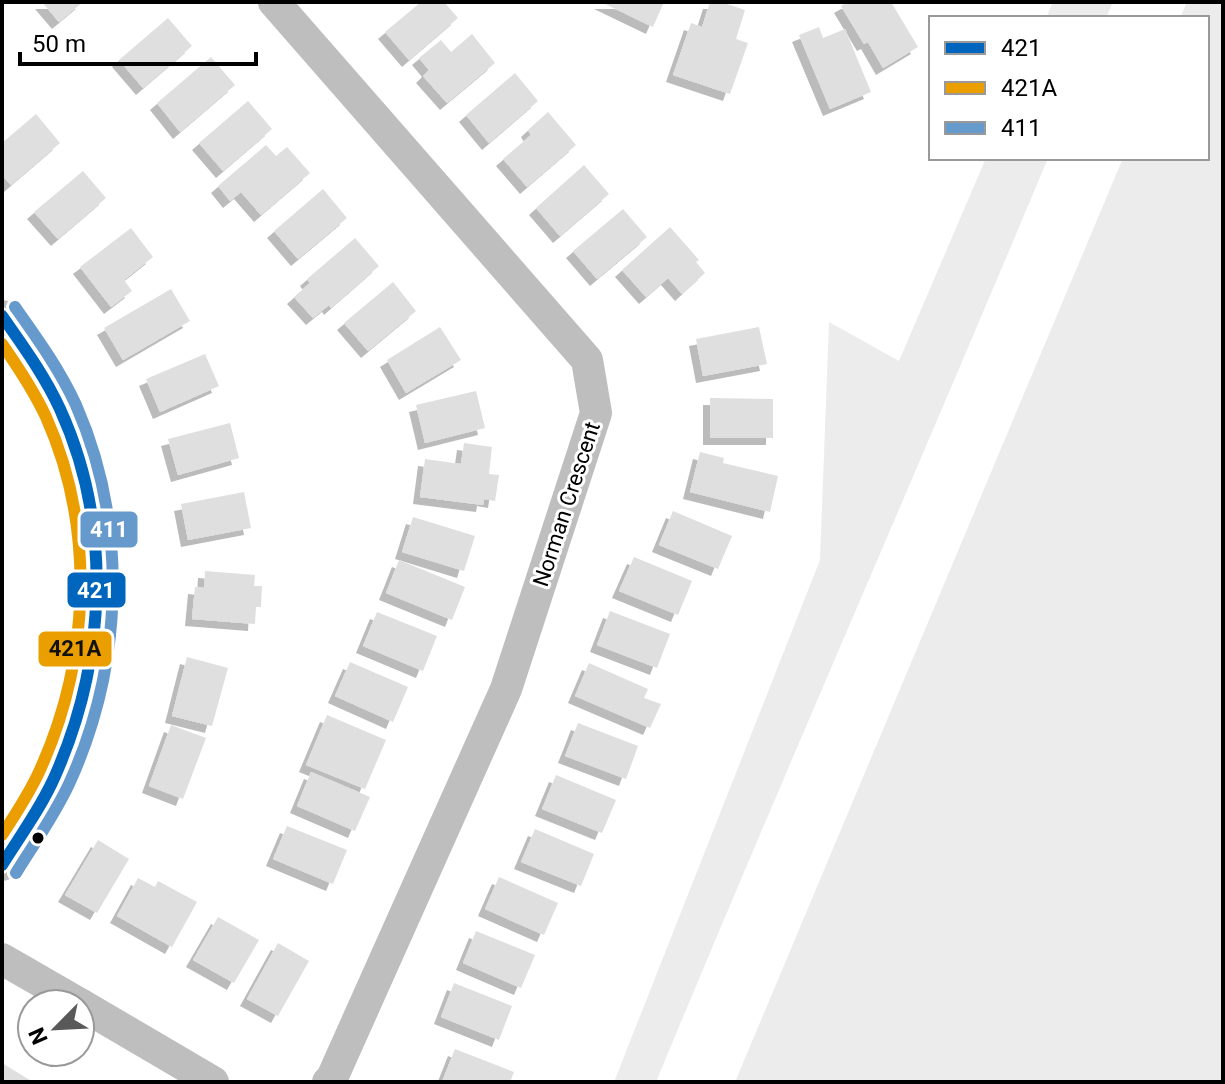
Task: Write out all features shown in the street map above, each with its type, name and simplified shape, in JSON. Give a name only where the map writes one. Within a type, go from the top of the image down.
[{"type":"street","name":"Norman Crescent","points":[[274,2],[587,360],[596,413],[506,689],[328,1082]]},
{"type":"street","points":[[2,316],[37,366],[67,424],[85,481],[96,535],[98,589],[94,642],[80,713],[54,778],[2,865]]},
{"type":"street","points":[[2,959],[52,988]]},
{"type":"street","points":[[96,1013],[213,1082]]},
{"type":"shaded area","points":[[1053,2],[1113,2],[1107,16],[1047,16]]},
{"type":"shaded area","points":[[1187,2],[1223,2],[1223,1082],[735,1082],[1122,160],[1209,160],[1209,16],[1181,16]]},
{"type":"shaded area","points":[[985,160],[1047,160],[656,1082],[614,1082],[820,560],[829,322],[899,361]]},
{"type":"building","points":[[42,2],[83,2],[59,22]]},
{"type":"building","points":[[421,2],[444,2],[458,18],[409,60],[385,32]]},
{"type":"building","points":[[601,2],[664,2],[653,27]]},
{"type":"building","points":[[710,2],[721,2],[745,10],[736,39],[748,43],[730,94],[673,75],[691,23],[702,27]]},
{"type":"building","points":[[848,2],[891,2],[918,47],[883,68],[841,6]]},
{"type":"building","points":[[168,18],[192,46],[143,88],[119,60]]},
{"type":"building","points":[[819,27],[823,38],[845,29],[871,92],[830,109],[799,35]]},
{"type":"building","points":[[472,34],[495,63],[447,103],[423,76],[429,70],[419,58],[441,40],[451,52]]},
{"type":"building","points":[[211,57],[235,85],[180,132],[157,103]]},
{"type":"building","points":[[515,73],[538,101],[489,143],[466,115]]},
{"type":"building","points":[[248,101],[272,129],[223,171],[199,143]]},
{"type":"building","points":[[548,112],[576,145],[527,187],[503,159],[531,135],[528,130]]},
{"type":"building","points":[[36,114],[60,143],[11,185],[2,175],[2,143]]},
{"type":"building","points":[[266,145],[276,156],[287,147],[310,173],[261,215],[241,192],[230,201],[218,186]]},
{"type":"building","points":[[584,165],[609,194],[560,236],[536,208]]},
{"type":"building","points":[[83,171],[106,198],[58,239],[34,212]]},
{"type":"building","points":[[323,189],[347,218],[298,259],[274,231]]},
{"type":"building","points":[[623,209],[647,237],[597,279],[573,251]]},
{"type":"building","points":[[670,227],[699,260],[696,262],[705,273],[682,294],[668,278],[646,297],[622,270]]},
{"type":"building","points":[[131,228],[153,257],[124,280],[132,291],[111,307],[80,267]]},
{"type":"building","points":[[355,238],[379,266],[331,308],[329,305],[313,318],[294,297],[310,283],[307,279]]},
{"type":"building","points":[[393,282],[416,311],[368,351],[344,323]]},
{"type":"building","points":[[171,289],[190,321],[123,360],[104,328]]},
{"type":"building","points":[[440,327],[461,360],[406,393],[387,360]]},
{"type":"building","points":[[759,327],[767,364],[703,376],[696,339]]},
{"type":"building","points":[[205,354],[219,386],[160,412],[146,379]]},
{"type":"building","points":[[476,391],[485,428],[425,443],[416,405]]},
{"type":"building","points":[[710,398],[773,399],[773,438],[710,438]]},
{"type":"building","points":[[230,423],[239,458],[178,475],[168,439]]},
{"type":"building","points":[[464,443],[492,447],[489,474],[499,475],[495,501],[484,499],[483,505],[420,497],[425,459],[461,464]]},
{"type":"building","points":[[700,452],[724,458],[723,463],[778,476],[770,512],[690,492]]},
{"type":"building","points":[[244,492],[251,528],[188,540],[181,504]]},
{"type":"building","points":[[673,511],[732,536],[718,569],[659,545]]},
{"type":"building","points":[[413,517],[475,536],[464,571],[402,552]]},
{"type":"building","points":[[634,557],[692,581],[678,615],[619,591]]},
{"type":"building","points":[[399,560],[465,587],[452,620],[386,593]]},
{"type":"building","points":[[205,571],[255,575],[254,586],[262,586],[261,607],[256,607],[255,624],[192,619],[195,587],[204,588]]},
{"type":"building","points":[[610,611],[670,634],[657,668],[597,645]]},
{"type":"building","points":[[377,612],[437,636],[423,671],[363,646]]},
{"type":"building","points":[[187,657],[228,668],[212,726],[172,716]]},
{"type":"building","points":[[350,662],[408,687],[393,722],[335,696]]},
{"type":"building","points":[[589,663],[648,689],[644,698],[661,704],[650,728],[575,696]]},
{"type":"building","points":[[327,715],[386,740],[365,789],[306,765]]},
{"type":"building","points":[[578,723],[638,746],[626,779],[565,756]]},
{"type":"building","points":[[171,725],[206,738],[183,799],[149,786]]},
{"type":"building","points":[[311,772],[370,797],[355,831],[297,806]]},
{"type":"building","points":[[556,775],[616,800],[602,833],[542,809]]},
{"type":"building","points":[[287,826],[347,850],[333,884],[273,859]]},
{"type":"building","points":[[535,829],[594,854],[581,886],[521,862]]},
{"type":"building","points":[[98,840],[129,859],[97,913],[65,895]]},
{"type":"building","points":[[499,877],[558,903],[544,935],[485,909]]},
{"type":"building","points":[[138,878],[155,887],[158,881],[197,902],[172,947],[117,916]]},
{"type":"building","points":[[218,917],[259,940],[234,983],[193,960]]},
{"type":"building","points":[[476,931],[535,955],[521,988],[463,963]]},
{"type":"building","points":[[278,943],[309,961],[278,1016],[247,999]]},
{"type":"building","points":[[454,983],[512,1006],[499,1040],[441,1017]]},
{"type":"building","points":[[455,1049],[514,1072],[510,1082],[442,1082]]},
{"type":"building","points":[[2,1063],[33,1082],[2,1082]]},
{"type":"transit line","name":"411","points":[[15,307],[63,379],[93,451],[105,499],[113,596],[109,644],[87,739],[63,796],[16,873]]},
{"type":"transit line","name":"421","points":[[2,316],[48,385],[77,453],[89,499],[95,546],[96,593],[93,640],[85,686],[72,732],[37,811],[2,865]]},
{"type":"transit line","name":"421A","points":[[2,344],[41,407],[62,460],[73,504],[79,549],[80,595],[77,640],[69,685],[56,729],[35,780],[2,835]]}]
